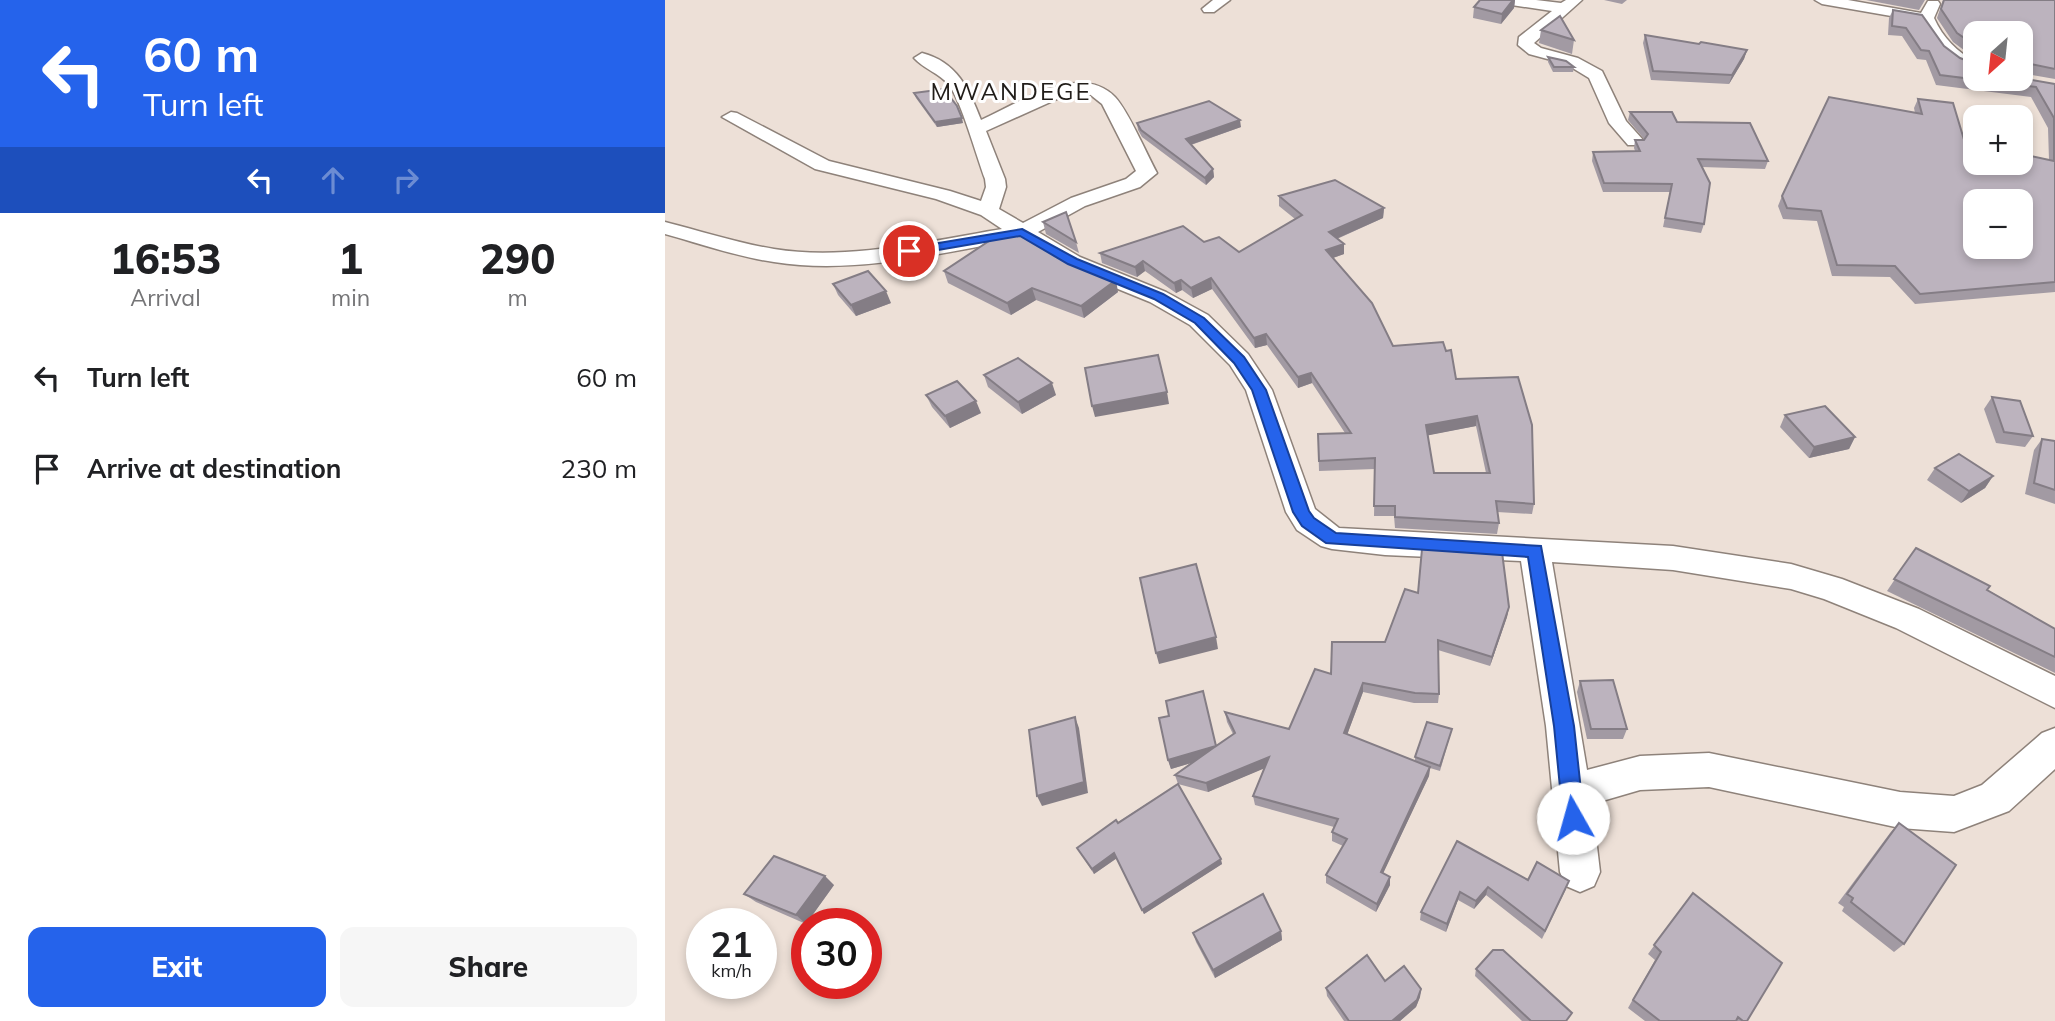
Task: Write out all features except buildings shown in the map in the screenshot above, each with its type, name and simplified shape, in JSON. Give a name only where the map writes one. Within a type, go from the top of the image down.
[{"type":"street","points":[[1209,9],[1223,0]]},
{"type":"street","points":[[1504,0],[1568,4]]},
{"type":"street","points":[[1822,0],[1926,18]]},
{"type":"street","points":[[1934,0],[1926,18],[1929,26],[1954,57],[1963,62]]},
{"type":"street","points":[[1568,4],[1525,40],[1526,45],[1535,51],[1573,61],[1596,75],[1618,123],[1635,141]]},
{"type":"street","points":[[922,58],[942,68],[959,86],[995,179],[988,212]]},
{"type":"street","points":[[665,228],[775,256],[831,258],[887,255],[1022,232],[1078,202],[1133,183],[1147,173],[1108,101],[1091,87],[1073,86],[975,129]]},
{"type":"street","points":[[730,117],[822,164],[943,195],[988,212],[1072,262],[1159,297],[1199,320],[1239,360],[1259,390],[1301,512],[1320,533],[1350,541],[1584,551],[1751,568],[1824,585],[1902,616],[2055,692]]},
{"type":"street","points":[[1535,551],[1564,726],[1580,872]]},
{"type":"street","points":[[1570,792],[1640,773],[1709,770],[1900,810],[1954,814],[1995,799],[2055,745]]},
{"type":"district","name":"MWANDEGE","points":[[1011,92]]},
{"type":"route","points":[[909,251],[1022,232],[1072,262],[1159,297],[1199,320],[1239,360],[1259,390],[1301,512],[1320,533],[1350,541],[1535,551],[1564,726],[1573,818]]}]
